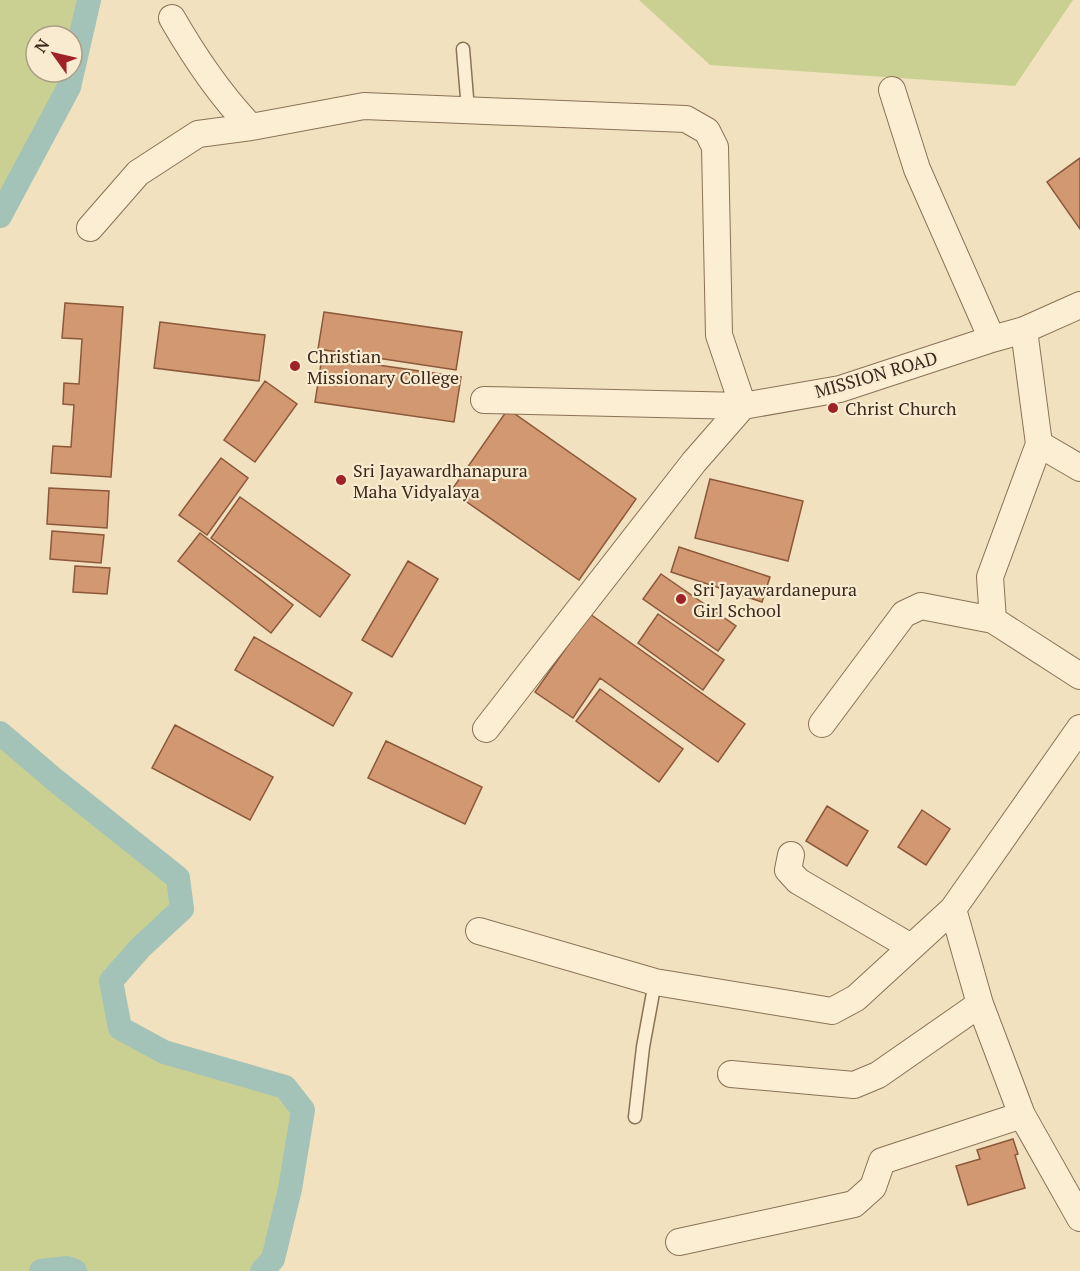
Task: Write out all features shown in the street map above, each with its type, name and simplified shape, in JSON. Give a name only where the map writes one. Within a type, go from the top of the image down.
[{"type":"street","points":[[172,18],[193,55],[220,93],[251,127]]},
{"type":"street","points":[[892,90],[917,169],[992,339]]},
{"type":"street","points":[[90,228],[138,173],[198,134],[251,127],[364,106],[686,119],[707,130],[715,147],[719,335],[743,406],[694,462],[486,729]]},
{"type":"street","name":"MISSION ROAD","points":[[484,400],[743,406],[840,389],[1024,330],[1080,304]]},
{"type":"street","points":[[993,620],[990,578],[1039,444],[1024,330]]},
{"type":"street","points":[[1039,444],[1080,468]]},
{"type":"street","points":[[822,724],[904,614],[921,606],[993,620],[1080,676]]},
{"type":"street","points":[[479,932],[655,982],[832,1011],[856,998],[953,909],[1080,728]]},
{"type":"street","points":[[791,855],[788,870],[798,881],[911,947]]},
{"type":"street","points":[[953,909],[980,1004],[1022,1115],[1080,1218]]},
{"type":"street","points":[[731,1074],[854,1085],[878,1076],[980,1004]]},
{"type":"street","points":[[679,1242],[854,1204],[873,1187],[882,1161],[1022,1115]]},
{"type":"lane","points":[[463,49],[468,110]]},
{"type":"lane","points":[[635,1117],[643,1047],[655,982]]},
{"type":"green space","points":[[0,0],[89,0],[83,24],[24,24],[24,84],[70,84],[0,216]]},
{"type":"green space","points":[[639,0],[1073,0],[1015,86],[710,65]]},
{"type":"green space","points":[[0,733],[178,878],[182,909],[140,948],[111,981],[120,1028],[164,1052],[285,1087],[303,1110],[290,1189],[273,1259],[262,1271],[75,1271],[67,1268],[41,1271],[0,1271]]},
{"type":"building","points":[[1080,158],[1080,229],[1047,182]]},
{"type":"building","points":[[65,303],[123,307],[111,477],[51,473],[53,446],[71,447],[74,405],[63,404],[64,383],[79,384],[82,339],[62,338]]},
{"type":"building","points":[[324,312],[462,332],[456,370],[318,349]]},
{"type":"building","points":[[160,322],[265,335],[259,381],[154,368]]},
{"type":"building","points":[[322,357],[461,377],[454,422],[315,402]]},
{"type":"building","points":[[265,381],[297,404],[255,462],[224,440]]},
{"type":"building","points":[[508,409],[636,499],[579,580],[451,491]]},
{"type":"building","points":[[221,458],[248,478],[207,535],[179,515]]},
{"type":"building","points":[[710,479],[803,501],[788,561],[695,538]]},
{"type":"building","points":[[49,488],[109,491],[107,528],[47,524]]},
{"type":"building","points":[[240,497],[350,575],[320,617],[211,538]]},
{"type":"building","points":[[52,531],[104,535],[101,563],[50,559]]},
{"type":"building","points":[[200,533],[293,605],[271,633],[178,561]]},
{"type":"building","points":[[679,547],[770,577],[762,602],[671,572]]},
{"type":"building","points":[[408,561],[438,579],[392,657],[362,640]]},
{"type":"building","points":[[75,566],[110,568],[107,594],[73,592]]},
{"type":"building","points":[[661,574],[736,626],[718,651],[643,599]]},
{"type":"building","points":[[590,614],[745,724],[718,762],[600,678],[573,718],[535,692]]},
{"type":"building","points":[[658,614],[724,660],[703,690],[638,643]]},
{"type":"building","points":[[254,637],[352,693],[333,726],[235,670]]},
{"type":"building","points":[[600,689],[683,749],[659,782],[576,721]]},
{"type":"building","points":[[175,725],[273,777],[250,820],[152,768]]},
{"type":"building","points":[[386,741],[482,787],[465,824],[368,778]]},
{"type":"building","points":[[827,806],[868,831],[847,866],[806,841]]},
{"type":"building","points":[[922,810],[950,829],[926,865],[898,847]]},
{"type":"building","points":[[1013,1139],[1018,1154],[1015,1155],[1025,1188],[968,1205],[956,1166],[980,1159],[977,1150]]},
{"type":"waterway","points":[[0,216],[69,87],[89,0]]},
{"type":"waterway","points":[[0,733],[178,878],[182,909],[140,948],[111,981],[120,1028],[164,1052],[285,1087],[303,1110],[290,1189],[273,1259],[262,1271]]},
{"type":"waterway","points":[[41,1271],[67,1268],[75,1271]]},
{"type":"place","name":"Christian Missionary College","points":[[295,366]]},
{"type":"place","name":"Christ Church","points":[[833,408]]},
{"type":"place","name":"Sri Jayawardhanapura Maha Vidyalaya","points":[[341,480]]},
{"type":"place","name":"Sri Jayawardanepura Girl School","points":[[681,599]]}]
